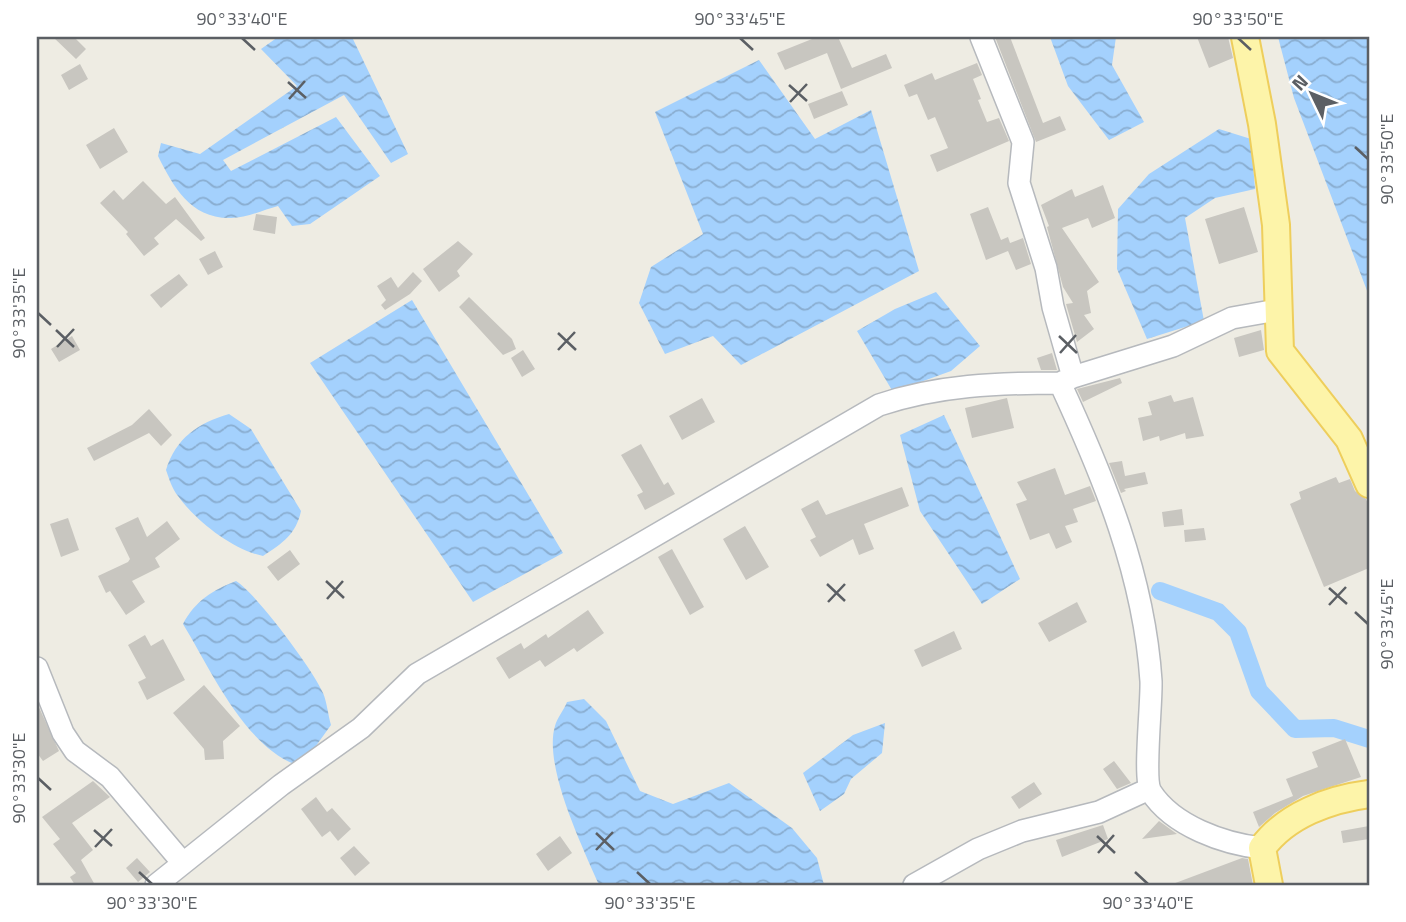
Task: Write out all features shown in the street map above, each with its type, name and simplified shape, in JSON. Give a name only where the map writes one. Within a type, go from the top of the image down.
[{"type":"main road","points":[[1245,37],[1262,124],[1276,225],[1280,351],[1349,439],[1369,484]]},
{"type":"main road","points":[[1269,885],[1262,848],[1284,825],[1340,797],[1369,794]]},
{"type":"street","points":[[981,37],[1023,142],[1019,183],[1046,268],[1066,380],[1121,528],[1142,616],[1151,682],[1149,789],[1165,809],[1204,832],[1244,846],[1262,848]]},
{"type":"street","points":[[156,885],[182,862],[361,728],[417,674],[879,405],[907,395],[960,386],[1066,380],[1173,346],[1232,318],[1277,310]]},
{"type":"street","points":[[37,668],[63,733],[75,751],[110,778],[182,862]]},
{"type":"street","points":[[914,885],[978,849],[1022,831],[1099,812],[1149,789]]},
{"type":"water","points":[[278,37],[352,37],[408,154],[391,163],[344,95],[223,160],[231,171],[336,117],[380,176],[310,224],[292,226],[278,206],[235,218],[215,217],[204,213],[184,198],[170,178],[158,156],[161,143],[200,154],[297,86],[261,49]]},
{"type":"water","points":[[1050,37],[1116,37],[1112,65],[1144,122],[1109,140],[1068,86]]},
{"type":"water","points":[[1278,37],[1369,37],[1369,296],[1294,98]]},
{"type":"water","points":[[759,60],[815,139],[871,110],[919,271],[741,365],[713,336],[665,354],[639,303],[651,267],[703,234],[655,112]]},
{"type":"water","points":[[1219,129],[1251,139],[1255,189],[1215,198],[1185,218],[1204,321],[1147,339],[1117,269],[1118,209],[1149,174]]},
{"type":"water","points":[[936,292],[980,346],[951,371],[893,392],[857,331],[895,309]]},
{"type":"water","points":[[412,300],[563,553],[473,602],[310,363]]},
{"type":"water","points":[[229,414],[251,429],[301,511],[296,526],[288,537],[263,556],[240,548],[205,524],[176,493],[166,470],[176,449],[190,433],[207,422]]},
{"type":"water","points":[[944,415],[1020,579],[982,604],[920,511],[900,435]]},
{"type":"water","points":[[236,581],[283,633],[317,682],[324,697],[331,725],[313,750],[294,764],[276,754],[244,723],[183,624],[205,597]]},
{"type":"water","points":[[584,699],[606,721],[640,791],[673,804],[729,783],[792,828],[817,858],[824,885],[599,885],[566,807],[559,784],[553,743],[556,723],[567,702]]},
{"type":"water","points":[[885,723],[882,753],[851,779],[844,794],[820,811],[803,773],[853,735]]},
{"type":"building","points":[[53,37],[74,37],[86,49],[76,59]]},
{"type":"building","points":[[817,37],[838,37],[852,68],[886,54],[892,68],[841,89],[827,53],[785,70],[777,53]]},
{"type":"building","points":[[995,37],[1010,37],[1043,123],[1060,116],[1066,130],[1036,142]]},
{"type":"building","points":[[1197,37],[1228,37],[1233,58],[1209,68]]},
{"type":"building","points":[[977,63],[982,75],[973,79],[987,122],[999,118],[1009,141],[937,172],[930,155],[948,148],[935,117],[928,120],[917,94],[909,97],[904,85],[932,73],[935,80]]},
{"type":"building","points":[[80,64],[88,79],[69,90],[61,75]]},
{"type":"building","points":[[842,91],[848,105],[814,119],[808,104]]},
{"type":"building","points":[[114,128],[128,152],[100,169],[86,145]]},
{"type":"building","points":[[143,181],[166,204],[175,197],[205,238],[201,241],[176,219],[154,238],[159,244],[144,256],[126,234],[128,232],[100,203],[114,190],[123,200]]},
{"type":"building","points":[[1103,185],[1115,218],[1092,228],[1088,218],[1062,228],[1099,282],[1087,291],[1091,313],[1084,315],[1094,329],[1077,342],[1066,304],[1073,303],[1063,287],[1047,227],[1049,226],[1041,205],[1072,189],[1075,197]]},
{"type":"building","points":[[988,207],[1001,240],[1008,237],[1010,243],[1023,238],[1031,264],[1016,270],[1008,251],[986,260],[970,214]]},
{"type":"building","points":[[1244,207],[1258,252],[1219,264],[1205,219]]},
{"type":"building","points":[[256,214],[277,217],[275,234],[253,230]]},
{"type":"building","points":[[458,241],[473,254],[457,271],[460,276],[439,292],[423,269]]},
{"type":"building","points":[[215,251],[223,267],[208,275],[199,259]]},
{"type":"building","points":[[413,272],[422,281],[410,294],[385,310],[381,305],[386,300],[377,286],[391,277],[398,288]]},
{"type":"building","points":[[179,274],[188,285],[161,308],[150,295]]},
{"type":"building","points":[[469,297],[512,339],[516,349],[503,355],[459,307]]},
{"type":"building","points":[[1261,330],[1264,350],[1239,357],[1234,338]]},
{"type":"building","points":[[72,336],[80,350],[59,362],[51,349]]},
{"type":"building","points":[[523,350],[535,369],[522,377],[511,358]]},
{"type":"building","points":[[1052,353],[1057,370],[1041,370],[1037,358]]},
{"type":"building","points":[[1120,378],[1122,383],[1083,402],[1077,389]]},
{"type":"building","points":[[1171,395],[1174,402],[1193,397],[1204,436],[1186,439],[1185,433],[1160,441],[1159,436],[1143,441],[1138,418],[1152,415],[1148,402]]},
{"type":"building","points":[[702,398],[715,422],[682,440],[669,416]]},
{"type":"building","points":[[1007,398],[1014,428],[972,438],[965,408]]},
{"type":"building","points":[[149,409],[172,435],[161,446],[149,433],[94,461],[87,448],[132,425]]},
{"type":"building","points":[[641,444],[664,485],[668,482],[675,494],[645,510],[637,495],[643,492],[621,455]]},
{"type":"building","points":[[1122,461],[1125,476],[1145,472],[1148,484],[1124,489],[1126,491],[1121,493],[1109,463]]},
{"type":"building","points":[[1055,468],[1065,495],[1090,486],[1096,501],[1073,509],[1078,522],[1065,526],[1072,542],[1056,549],[1049,533],[1030,540],[1016,504],[1027,500],[1017,482]]},
{"type":"building","points":[[1336,477],[1339,483],[1350,479],[1355,491],[1366,499],[1369,506],[1369,568],[1324,587],[1290,504],[1301,499],[1299,492]]},
{"type":"building","points":[[902,487],[909,506],[864,524],[874,549],[859,555],[853,539],[820,557],[810,540],[816,537],[801,509],[818,500],[826,515]]},
{"type":"building","points":[[1182,509],[1184,525],[1164,527],[1162,512]]},
{"type":"building","points":[[138,517],[147,537],[167,521],[180,539],[155,558],[160,567],[132,581],[145,602],[126,615],[110,591],[106,593],[98,576],[128,562],[130,559],[115,528]]},
{"type":"building","points":[[68,518],[79,550],[61,557],[50,524]]},
{"type":"building","points":[[745,526],[769,567],[746,580],[723,539]]},
{"type":"building","points":[[1204,528],[1206,540],[1185,542],[1184,530]]},
{"type":"building","points":[[672,549],[704,607],[690,615],[658,557]]},
{"type":"building","points":[[290,550],[300,564],[278,581],[267,567]]},
{"type":"building","points":[[1077,602],[1087,622],[1049,642],[1038,623]]},
{"type":"building","points":[[588,610],[604,633],[577,652],[574,648],[545,667],[540,660],[509,679],[496,658],[521,643],[524,649],[546,634],[548,638]]},
{"type":"building","points":[[954,631],[962,649],[922,667],[914,650]]},
{"type":"building","points":[[145,635],[151,646],[163,639],[185,680],[147,700],[138,682],[146,678],[128,645]]},
{"type":"building","points":[[204,685],[240,726],[223,741],[224,759],[205,760],[204,749],[173,713]]},
{"type":"building","points":[[37,703],[59,751],[43,761],[37,753]]},
{"type":"building","points":[[1345,739],[1361,777],[1303,796],[1275,813],[1259,827],[1253,812],[1293,796],[1286,779],[1318,767],[1312,752]]},
{"type":"building","points":[[1114,761],[1131,783],[1117,789],[1103,769]]},
{"type":"building","points":[[93,781],[110,797],[72,823],[93,850],[81,860],[95,885],[75,885],[70,877],[76,873],[53,844],[60,839],[42,817]]},
{"type":"building","points":[[1034,782],[1042,794],[1019,809],[1011,797]]},
{"type":"building","points":[[316,797],[327,812],[332,808],[351,829],[338,841],[330,831],[322,837],[301,809]]},
{"type":"building","points":[[1159,821],[1177,834],[1142,839]]},
{"type":"building","points":[[1103,825],[1108,839],[1062,857],[1056,840]]},
{"type":"building","points":[[1369,826],[1369,839],[1343,843],[1341,831]]},
{"type":"building","points":[[560,836],[572,853],[548,871],[536,854]]},
{"type":"building","points":[[354,846],[370,863],[355,876],[340,858]]},
{"type":"building","points":[[137,858],[150,872],[138,882],[126,868]]},
{"type":"building","points":[[1242,858],[1248,859],[1253,885],[1170,885]]},
{"type":"waterway","points":[[1160,591],[1218,612],[1238,632],[1259,691],[1295,729],[1334,728],[1369,739]]}]
